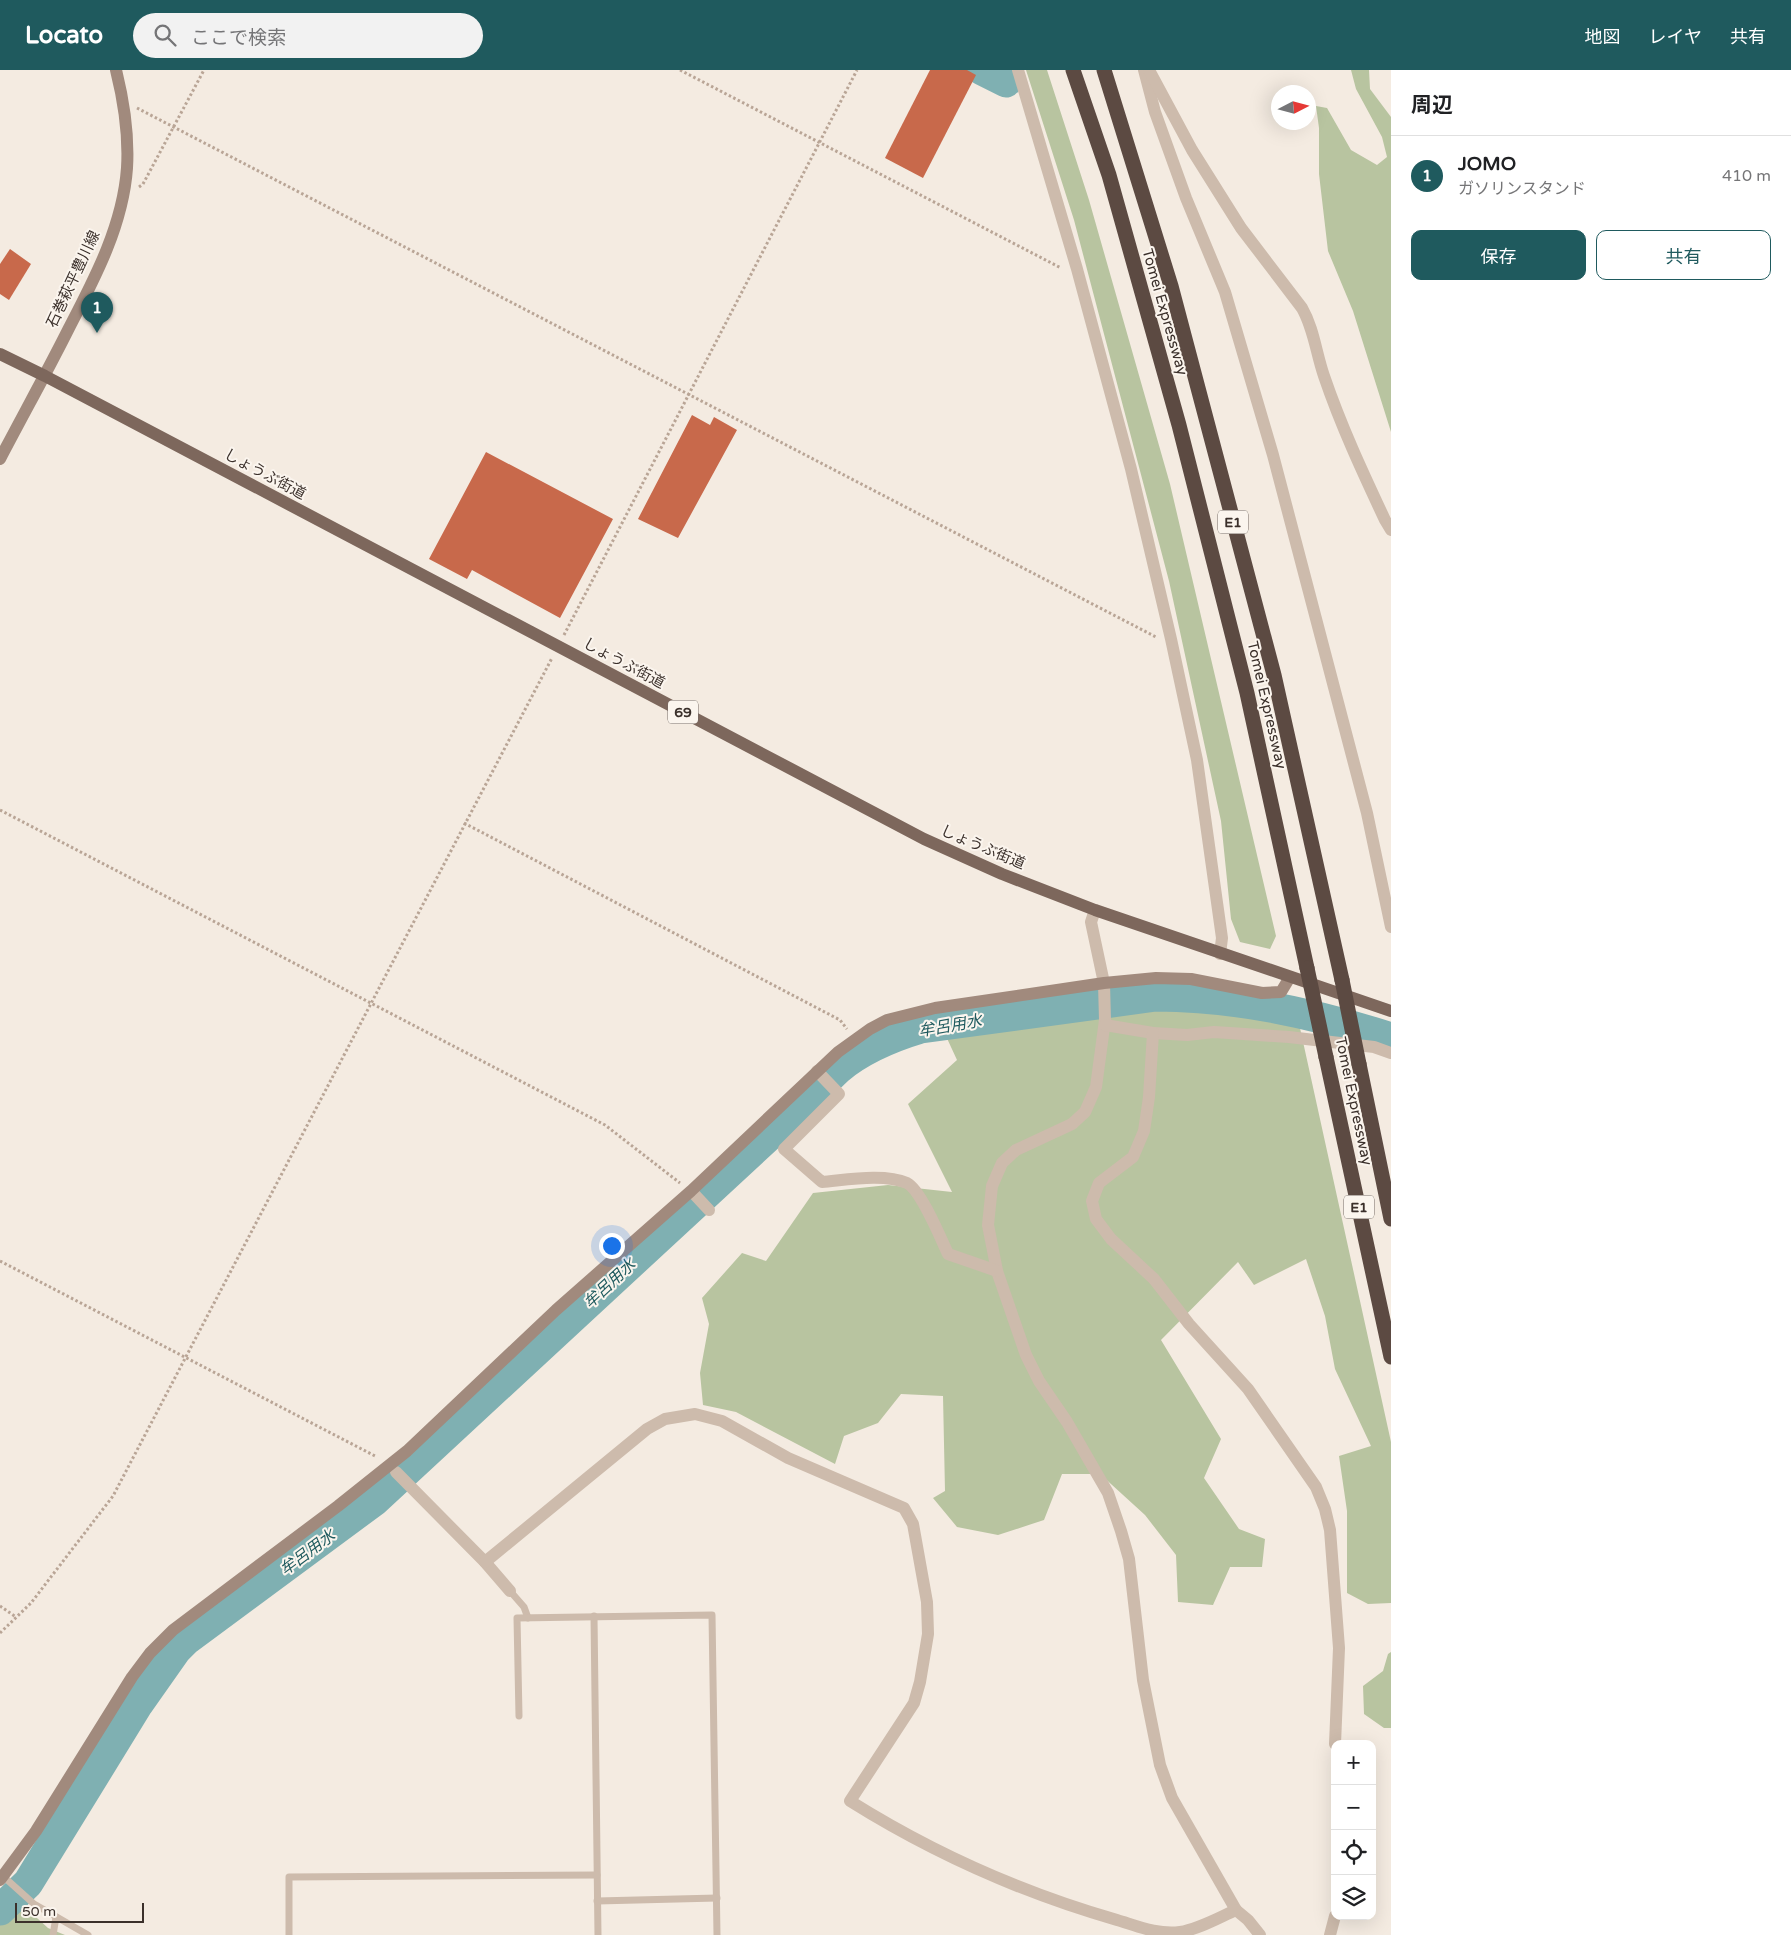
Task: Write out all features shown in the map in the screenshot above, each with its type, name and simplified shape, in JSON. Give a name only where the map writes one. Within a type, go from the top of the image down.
[{"type":"highway","name":"Tomei Expressway","points":[[1073,70],[1109,175],[1179,425],[1248,693],[1391,1358]]},
{"type":"highway","name":"Tomei Expressway","points":[[1104,70],[1171,286],[1274,675],[1342,980],[1391,1219]]},
{"type":"main road","name":"しょうぶ街道","points":[[0,354],[924,839],[1002,874],[1095,910],[1391,1011]]},
{"type":"street","name":"石巻萩平豊川線","points":[[0,459],[45,376],[92,283],[109,244],[122,199],[127,170],[128,140],[116,70]]},
{"type":"street","points":[[1018,70],[1078,269],[1131,469],[1171,639],[1197,760],[1222,938],[1220,954]]},
{"type":"street","points":[[1144,70],[1155,112],[1186,198],[1224,292],[1270,446],[1367,813],[1391,927]]},
{"type":"street","points":[[1149,70],[1192,150],[1241,228],[1302,308],[1310,322],[1323,374],[1348,440],[1384,520],[1391,530]]},
{"type":"street","points":[[1095,910],[1091,922],[1104,987],[1105,1023],[1096,1087],[1085,1112],[1072,1124],[1016,1150],[1002,1163],[992,1186],[988,1225],[997,1271],[1026,1355],[1039,1381],[1067,1422],[1108,1493],[1129,1559],[1143,1680],[1150,1722],[1160,1765],[1172,1798],[1236,1910],[1248,1920],[1260,1935]]},
{"type":"street","points":[[5,1881],[132,1677],[150,1653],[174,1630],[393,1469],[556,1310],[693,1193],[820,1074],[838,1052],[855,1040],[887,1020],[907,1014],[1156,978],[1191,979],[1262,993],[1281,992],[1290,977]]},
{"type":"street","points":[[1105,1023],[1153,1032],[1188,1034],[1214,1032],[1289,1037],[1374,1048],[1391,1053]]},
{"type":"street","points":[[1153,1032],[1149,1097],[1144,1131],[1133,1157],[1099,1183],[1092,1201],[1096,1219],[1111,1239],[1154,1279],[1189,1324],[1248,1389],[1316,1487],[1325,1509],[1330,1530],[1339,1648],[1335,1740]]},
{"type":"street","points":[[820,1074],[839,1094],[784,1149],[822,1182],[882,1178],[909,1184],[923,1202],[948,1254],[997,1271]]},
{"type":"street","points":[[693,1193],[709,1210]]},
{"type":"street","points":[[485,1562],[647,1428],[665,1419],[695,1414],[722,1421],[788,1458],[904,1508],[913,1524],[927,1602],[928,1634],[920,1682],[914,1703],[850,1802],[897,1830],[1012,1885],[1101,1916],[1154,1931],[1168,1934],[1196,1928],[1236,1910]]},
{"type":"street","points":[[393,1469],[485,1562],[510,1591]]},
{"type":"street","points":[[1330,1935],[1334,1920]]},
{"type":"lane","points":[[510,1591],[524,1607],[528,1618]]},
{"type":"lane","points":[[519,1716],[517,1618],[712,1615],[717,1935]]},
{"type":"lane","points":[[594,1616],[598,1935]]},
{"type":"lane","points":[[289,1935],[290,1877],[597,1875]]},
{"type":"lane","points":[[5,1881],[34,1904],[88,1935]]},
{"type":"lane","points":[[598,1901],[717,1898]]},
{"type":"lane","points":[[53,1935],[56,1918]]},
{"type":"path","points":[[122,199],[143,184],[204,70]]},
{"type":"path","points":[[680,70],[1068,272],[1078,269]]},
{"type":"path","points":[[0,1633],[31,1603],[113,1496],[689,396],[857,70]]},
{"type":"path","points":[[124,108],[138,108],[175,126],[689,396],[1160,639],[1171,639]]},
{"type":"path","points":[[0,810],[605,1125],[693,1193]]},
{"type":"path","points":[[464,823],[840,1020],[855,1040]]},
{"type":"path","points":[[0,1261],[381,1459],[393,1469]]},
{"type":"path","points":[[0,1606],[16,1617]]},
{"type":"green space","points":[[1026,70],[1047,70],[1089,200],[1170,484],[1276,936],[1270,949],[1240,942],[1231,919],[1221,821],[1169,581],[1074,220]]},
{"type":"green space","points":[[1351,70],[1369,70],[1370,89],[1391,117],[1391,432],[1353,311],[1328,251],[1319,174],[1319,128],[1316,106],[1327,108],[1351,150],[1377,165],[1387,157],[1382,137],[1356,89]]},
{"type":"green space","points":[[1170,1009],[1252,1013],[1284,1021],[1300,1028],[1391,1442],[1391,1603],[1368,1604],[1347,1593],[1347,1511],[1339,1456],[1371,1446],[1335,1369],[1325,1316],[1306,1259],[1254,1285],[1238,1262],[1161,1340],[1221,1439],[1204,1478],[1239,1529],[1265,1539],[1262,1567],[1230,1567],[1213,1605],[1178,1602],[1176,1555],[1145,1515],[1100,1474],[1062,1474],[1044,1520],[998,1535],[957,1527],[933,1498],[945,1491],[943,1396],[901,1394],[878,1423],[844,1436],[835,1464],[736,1412],[703,1405],[700,1373],[709,1324],[702,1298],[742,1253],[766,1261],[813,1193],[888,1185],[952,1192],[908,1104],[957,1060],[945,1034],[1096,1015]]},
{"type":"green space","points":[[1391,1652],[1391,1728],[1384,1728],[1364,1714],[1363,1686],[1383,1671],[1388,1654]]},
{"type":"green space","points":[[16,1899],[48,1928],[65,1935],[0,1935],[0,1915]]},
{"type":"building","points":[[930,70],[967,70],[976,75],[923,178],[885,158]]},
{"type":"building","points":[[10,249],[31,264],[9,300],[0,294],[0,264]]},
{"type":"building","points":[[692,415],[710,425],[714,417],[737,430],[678,538],[638,519]]},
{"type":"building","points":[[486,452],[613,519],[560,618],[472,570],[467,579],[429,559]]},
{"type":"waterway","points":[[982,70],[1006,82]]},
{"type":"waterway","name":"牟呂用水","points":[[0,1910],[28,1883],[138,1704],[176,1650],[186,1640],[374,1501],[800,1107],[838,1069],[857,1055],[899,1035],[921,1028],[1156,996],[1215,999],[1275,1008],[1334,1021],[1391,1038]]},
{"type":"place","name":"JOMO","points":[[97,333]]}]
